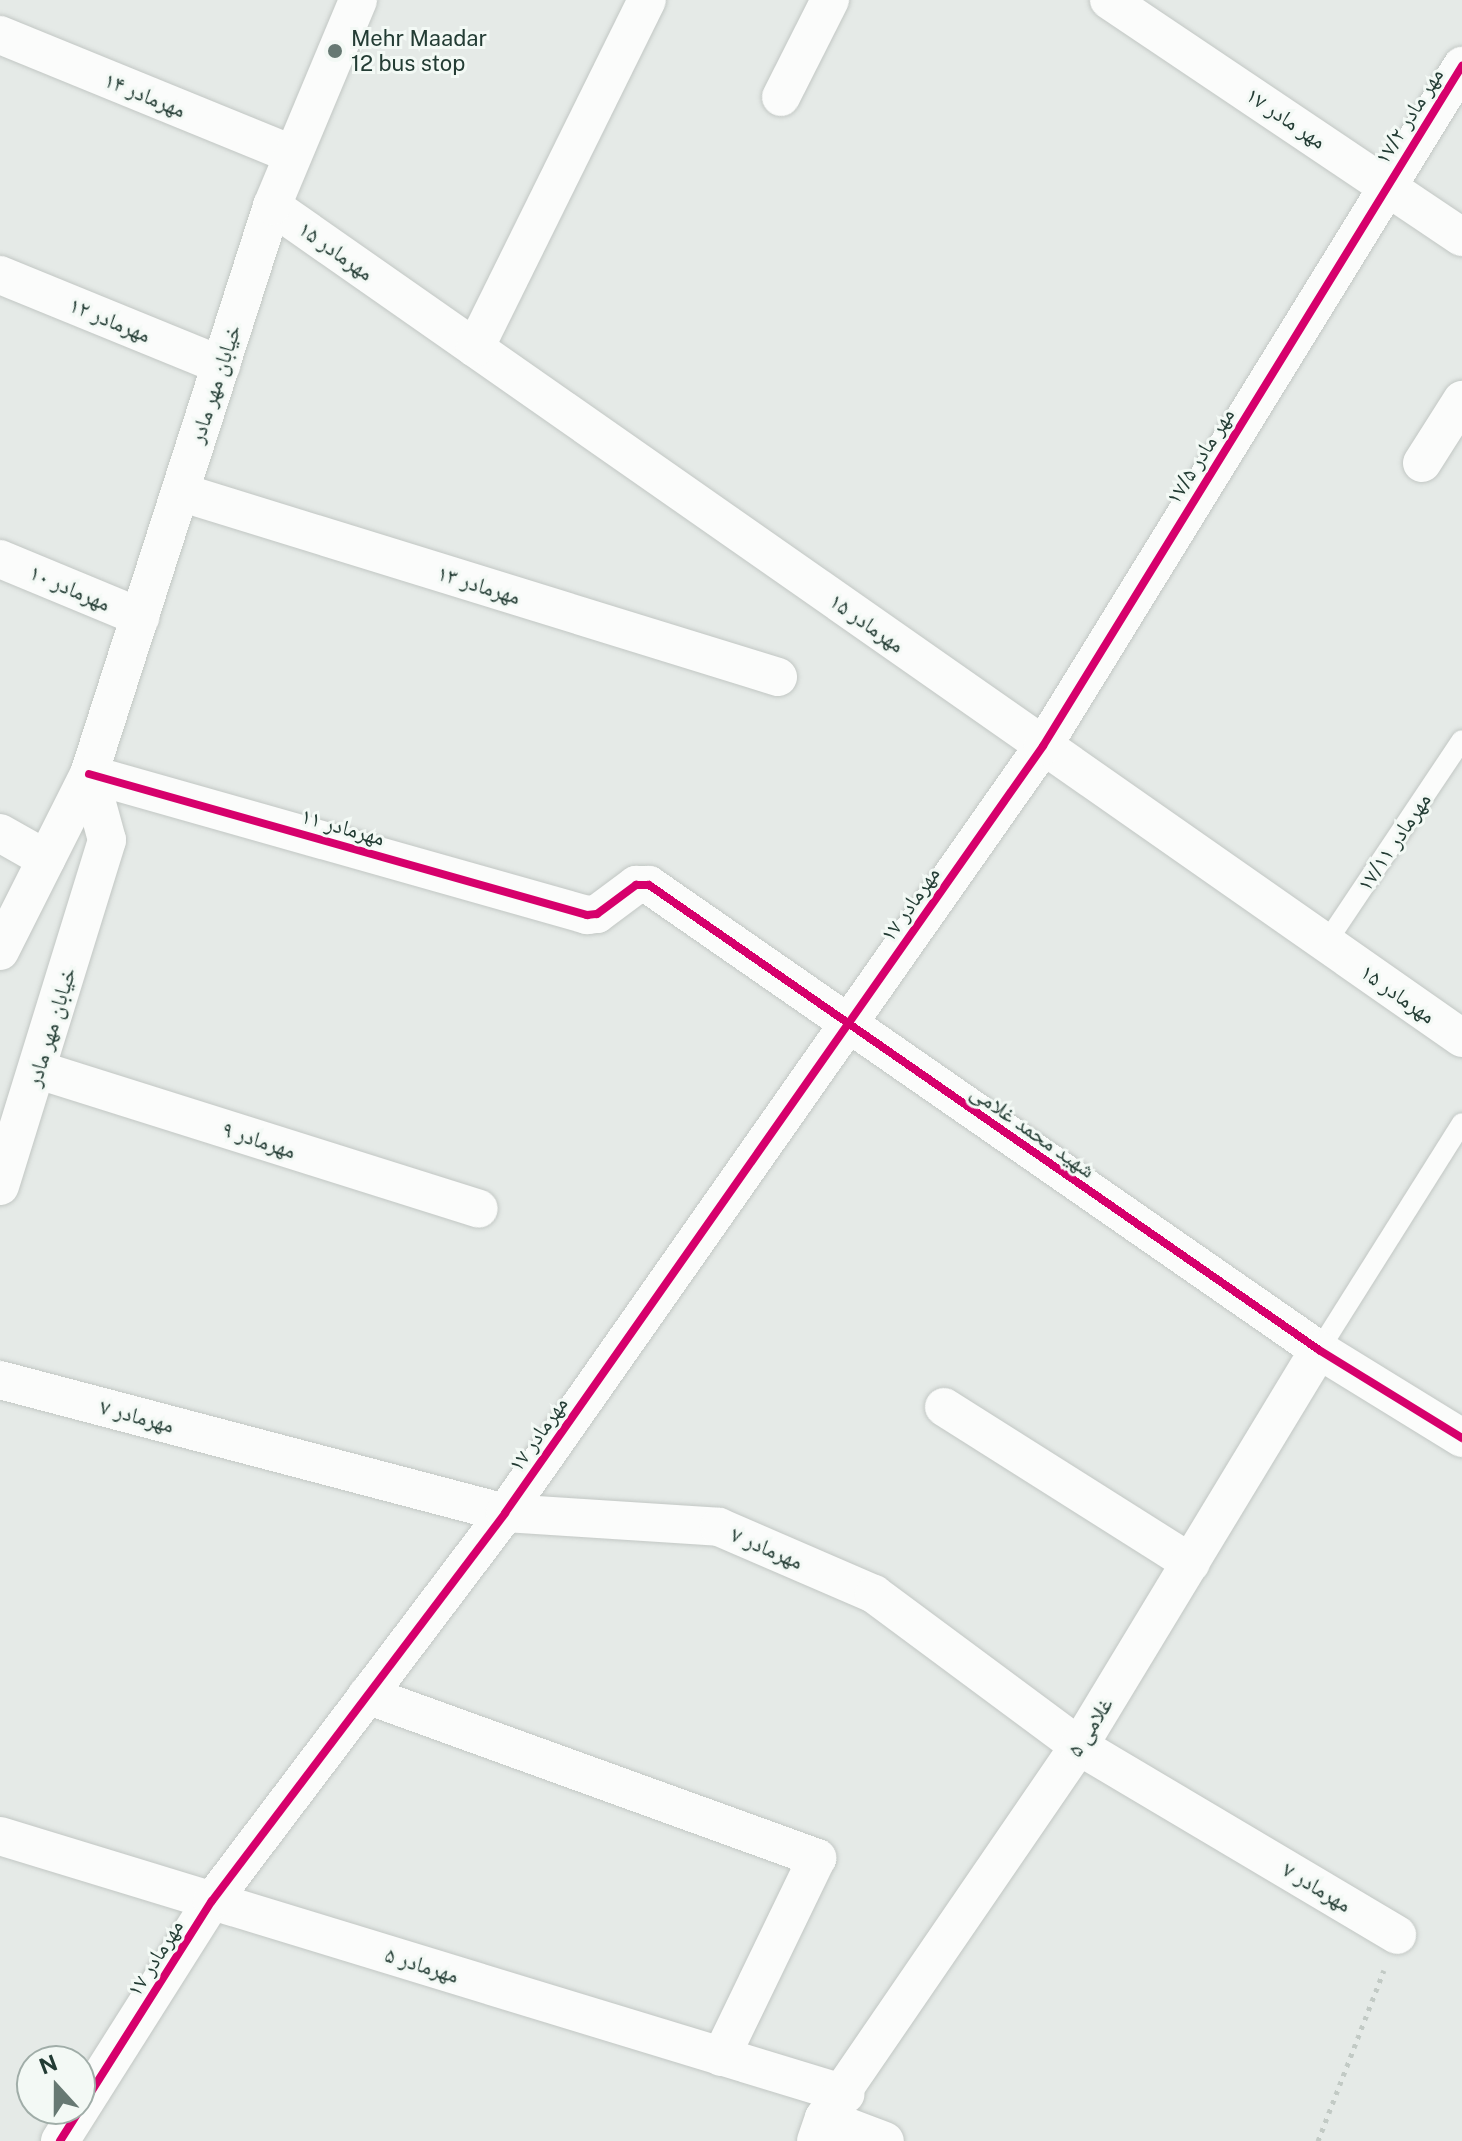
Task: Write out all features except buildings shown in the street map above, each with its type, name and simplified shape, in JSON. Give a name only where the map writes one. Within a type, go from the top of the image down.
[{"type":"street","name":"خیابان مهر مادر","points":[[0,951],[89,774],[272,206],[291,154],[358,0]]},
{"type":"street","points":[[475,348],[647,0]]},
{"type":"street","points":[[781,97],[830,0]]},
{"type":"street","name":"مهر مادر ۱۷","points":[[1109,0],[1462,237]]},
{"type":"street","name":"مهرمادر ۱۴","points":[[0,35],[291,154]]},
{"type":"street","name":"مهر مادر ۱۷/۲","points":[[1387,185],[1462,66]]},
{"type":"street","name":"مهر مادر ۱۷/۵","points":[[1043,746],[1387,185]]},
{"type":"street","name":"مهرمادر ۱۵","points":[[272,206],[1462,1038]]},
{"type":"street","name":"مهرمادر ۱۲","points":[[0,275],[221,365]]},
{"type":"street","points":[[1422,463],[1462,400]]},
{"type":"street","name":"مهرمادر ۱۳","points":[[180,492],[778,677]]},
{"type":"street","name":"مهرمادر ۱۰","points":[[0,559],[140,617]]},
{"type":"street","name":"مهرمادر ۱۷","points":[[60,2141],[212,1901],[505,1513],[1043,746]]},
{"type":"street","name":"خیابان مهر مادر","points":[[0,1186],[9,1132],[39,1070],[107,840],[89,774]]},
{"type":"street","name":"مهرمادر ۱۱","points":[[89,774],[587,915]]},
{"type":"street","points":[[0,833],[46,859]]},
{"type":"street","name":"شهید محمد غلامی","points":[[587,915],[597,914],[636,885],[649,885],[1319,1350],[1462,1438]]},
{"type":"street","name":"مهرمادر ۹","points":[[39,1070],[479,1209]]},
{"type":"street","name":"غلامی ۵","points":[[828,2118],[1079,1746],[1319,1350]]},
{"type":"street","name":"مهرمادر ۷","points":[[0,1380],[505,1513],[719,1527],[874,1594],[1079,1746],[1397,1935]]},
{"type":"street","points":[[944,1407],[1191,1563]]},
{"type":"street","points":[[367,1695],[817,1858],[721,2057]]},
{"type":"street","name":"مهرمادر ۵","points":[[0,1836],[721,2057],[828,2118],[885,2141]]},
{"type":"lane","name":"مهرمادر ۱۷/۱۱","points":[[1326,943],[1462,740]]},
{"type":"lane","points":[[1319,1350],[1462,1123]]},
{"type":"path","points":[[1318,2141],[1397,1935]]},
{"type":"cycle path","points":[[60,2141],[212,1901],[505,1513],[1043,746],[1462,66]]},
{"type":"cycle path","points":[[89,774],[587,915],[597,914],[636,885],[649,885],[1319,1350],[1462,1438]]},
{"type":"place","name":"Mehr Maadar 12 bus stop","points":[[335,51]]}]
